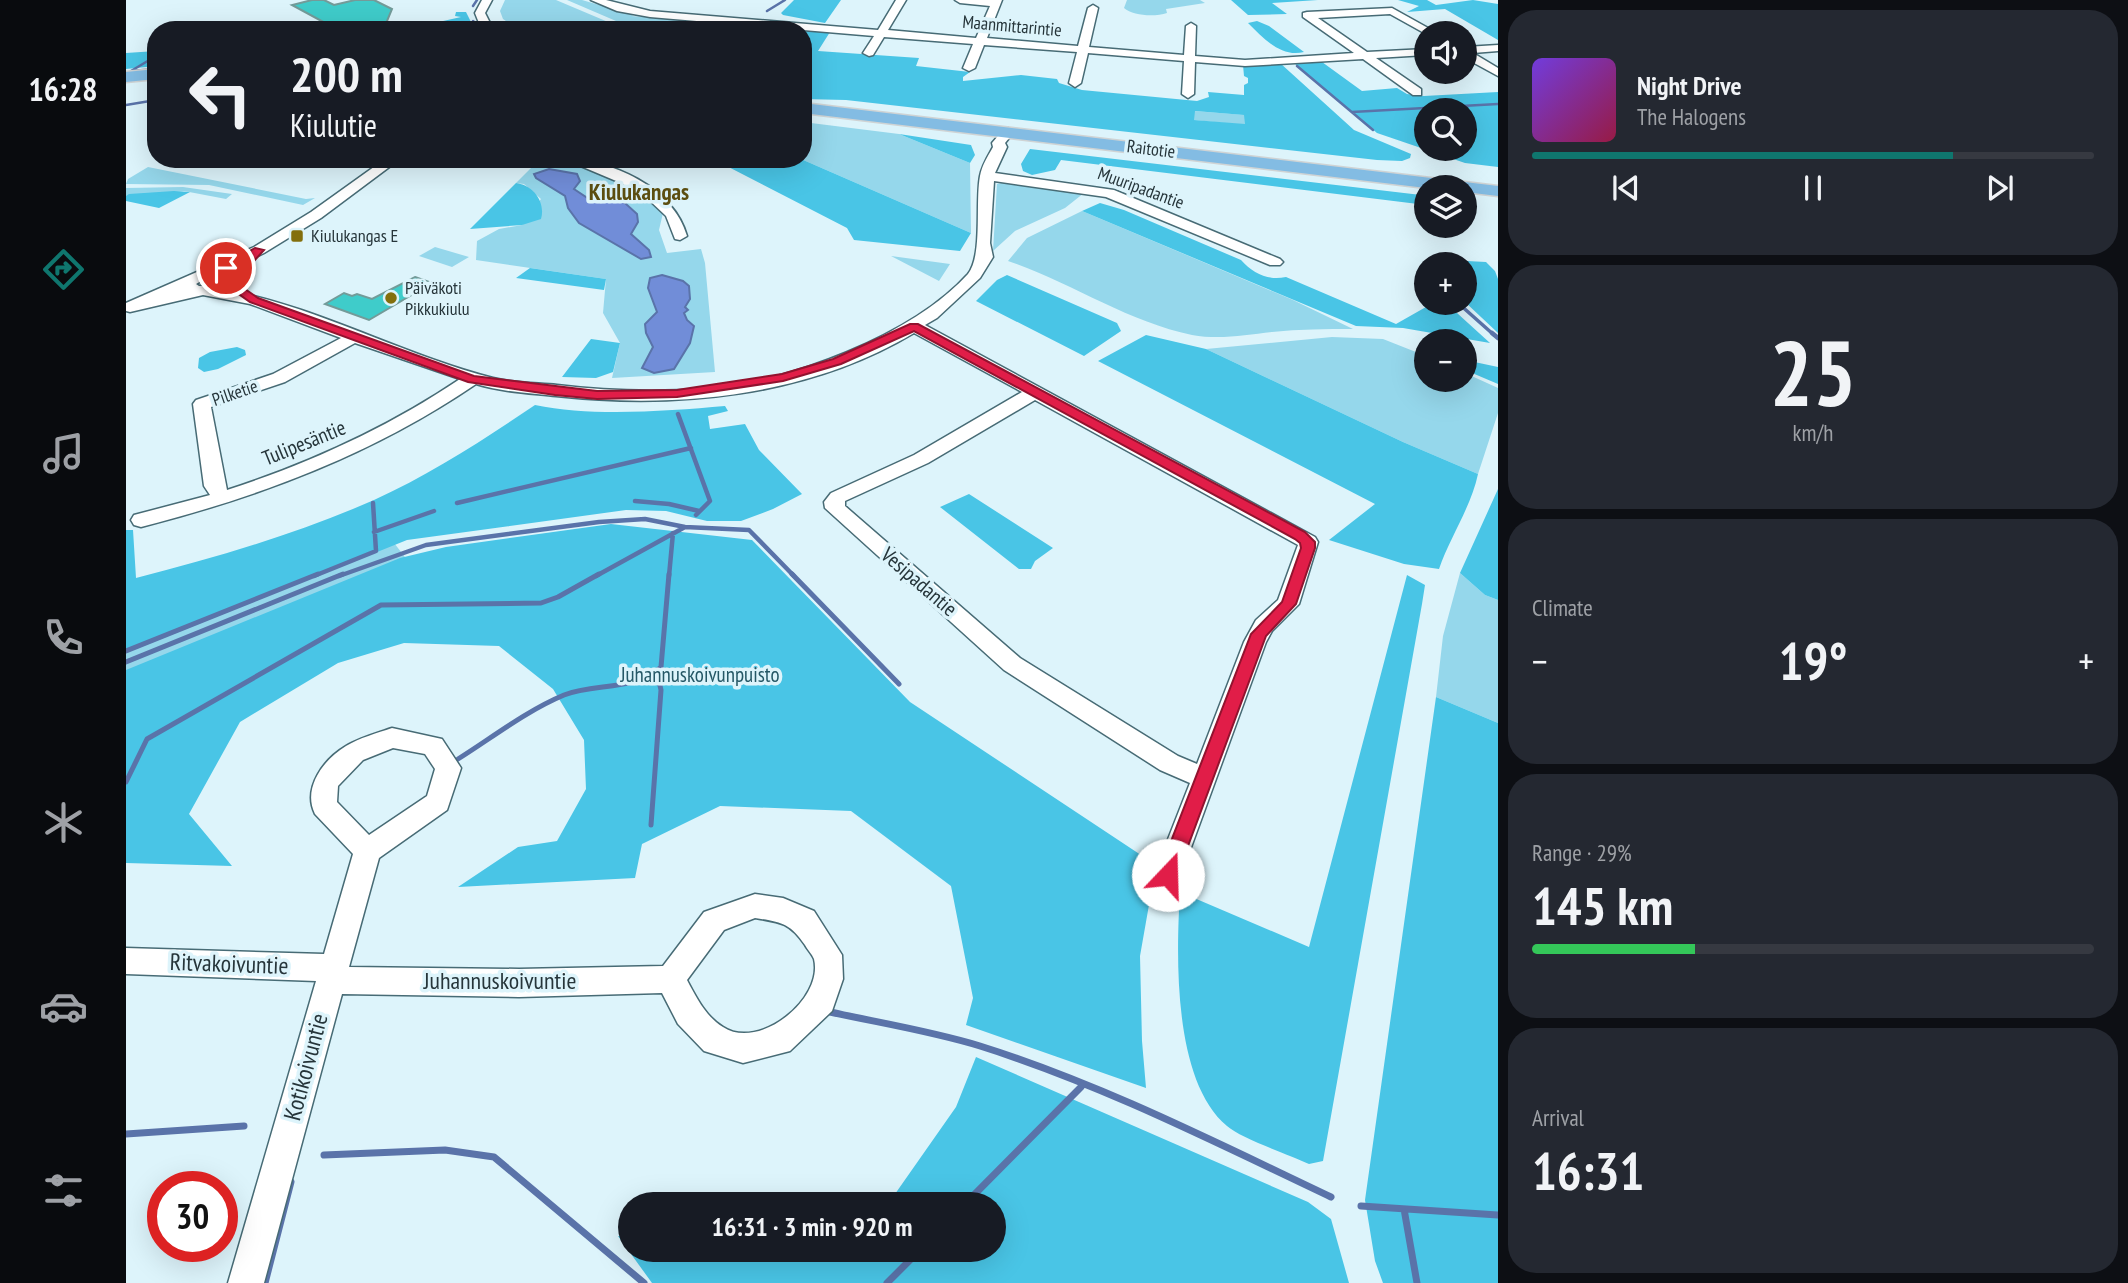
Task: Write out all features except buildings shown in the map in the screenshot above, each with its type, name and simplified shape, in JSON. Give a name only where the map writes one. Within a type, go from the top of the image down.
[{"type":"main road","points":[[126,77],[147,75]]},
{"type":"main road","name":"Raitotie","points":[[812,109],[1008,137],[1498,191]]},
{"type":"street","points":[[483,21],[480,13],[486,0]]},
{"type":"street","name":"Maanmittarintie","points":[[596,0],[621,9],[740,21]]},
{"type":"street","points":[[869,53],[901,0]]},
{"type":"street","points":[[960,0],[996,1],[969,68]]},
{"type":"street","points":[[670,15],[679,6]]},
{"type":"street","points":[[1075,83],[1093,8]]},
{"type":"street","points":[[1414,23],[1392,11],[1307,15],[1417,92]]},
{"type":"street","points":[[1188,94],[1191,26]]},
{"type":"street","name":"Maanmittarintie","points":[[812,27],[1245,63],[1414,53]]},
{"type":"street","points":[[1477,50],[1498,48]]},
{"type":"street","points":[[1477,59],[1498,73]]},
{"type":"street","points":[[197,288],[254,300],[472,380],[587,394],[733,391],[837,362],[914,326],[947,302],[967,279],[975,275],[985,257],[983,243],[987,176],[992,160],[1008,137]]},
{"type":"street","points":[[197,288],[201,274],[215,271],[258,250],[381,168]]},
{"type":"street","points":[[596,168],[647,193],[671,213],[680,236]]},
{"type":"street","name":"Muuripadantie","points":[[987,176],[1109,193],[1275,262]]},
{"type":"street","points":[[128,308],[230,279],[258,250]]},
{"type":"street","points":[[215,271],[230,279],[254,300]]},
{"type":"street","points":[[914,326],[1308,542],[1288,604],[1265,626],[1255,642],[1168,875]]},
{"type":"street","name":"Pilketie","points":[[221,497],[214,486],[202,404],[279,378],[354,337]]},
{"type":"street","name":"Tulipesäntie","points":[[141,520],[269,482],[357,446],[423,412],[472,380]]},
{"type":"street","name":"Vesipadantie","points":[[1035,391],[921,459],[838,497],[834,502],[835,509],[1012,664],[1169,763],[1205,778]]},
{"type":"street","points":[[392,738],[433,746],[448,768],[438,802],[367,851],[324,806],[325,783],[354,753],[392,738]]},
{"type":"street","name":"Kotikoivuntie","points":[[246,1283],[367,851]]},
{"type":"street","points":[[755,906],[783,910],[804,920],[828,955],[828,979],[821,1001],[805,1019],[779,1041],[743,1048],[715,1041],[689,1014],[670,979],[714,921],[755,906]]},
{"type":"street","name":"Ritvakoivuntie","points":[[126,961],[331,974]]},
{"type":"street","name":"Juhannuskoivuntie","points":[[331,974],[519,983],[670,979]]},
{"type":"shaded area","points":[[505,0],[556,0],[606,21],[506,21],[500,11]]},
{"type":"shaded area","points":[[567,0],[582,0],[634,15],[631,16],[697,21],[616,21]]},
{"type":"shaded area","points":[[1127,0],[1200,0],[1205,3],[1166,9],[1167,13],[1150,15],[1128,11],[1124,8]]},
{"type":"shaded area","points":[[1194,111],[1245,115],[1245,125],[1194,120]]},
{"type":"shaded area","points":[[812,123],[899,134],[970,163],[971,233],[812,164]]},
{"type":"shaded area","points":[[147,168],[153,168],[306,199],[315,198],[303,205],[209,185],[126,184],[128,179]]},
{"type":"shaded area","points":[[531,168],[589,168],[624,183],[653,202],[663,213],[659,230],[667,253],[701,249],[705,263],[715,372],[612,378],[620,343],[603,313],[606,279],[476,260],[477,241],[499,229],[522,225],[541,199],[524,184],[516,183]]},
{"type":"shaded area","points":[[549,169],[577,174],[580,181],[574,189],[589,199],[615,199],[625,203],[637,214],[638,222],[631,234],[649,250],[651,257],[641,259],[579,223],[568,208],[565,196],[536,178],[534,174]]},
{"type":"shaded area","points":[[1006,182],[1084,193],[1065,208],[1015,231],[993,251],[997,184]]},
{"type":"shaded area","points":[[183,187],[232,194],[226,199],[184,191],[126,196],[126,188]]},
{"type":"shaded area","points":[[1082,211],[1293,300],[1353,329],[1292,330],[1222,337],[1192,335],[1145,321],[1008,261],[1027,238]]},
{"type":"shaded area","points":[[435,247],[469,257],[452,267],[419,256]]},
{"type":"shaded area","points":[[891,256],[950,264],[939,281]]},
{"type":"shaded area","points":[[662,275],[683,281],[689,286],[690,299],[685,307],[688,310],[684,313],[694,326],[690,343],[674,369],[654,373],[642,368],[653,347],[645,324],[657,312],[648,288],[650,278]]},
{"type":"shaded area","points":[[1332,337],[1383,339],[1414,351],[1414,392],[1477,392],[1477,378],[1498,388],[1498,413],[1478,474],[1403,442],[1206,349]]},
{"type":"shaded area","points":[[391,539],[415,570],[126,692],[126,584]]},
{"type":"shaded area","points":[[1460,573],[1485,595],[1498,600],[1498,723],[1436,697],[1443,636]]},
{"type":"green space","points":[[794,0],[841,0],[825,23],[783,15],[781,13]]},
{"type":"green space","points":[[1231,0],[1318,0],[1272,3],[1287,14],[1248,15]]},
{"type":"green space","points":[[1398,0],[1427,0],[1436,5],[1473,0],[1498,4],[1498,40],[1477,28],[1477,21],[1466,21],[1445,9],[1407,12],[1419,6]]},
{"type":"green space","points":[[456,12],[466,12],[470,21],[443,21],[461,17],[455,16]]},
{"type":"green space","points":[[1257,21],[1269,26],[1304,52],[1288,52],[1273,45],[1248,23]]},
{"type":"green space","points":[[812,31],[830,32],[818,51],[919,58],[916,66],[970,72],[963,77],[963,81],[1021,75],[1057,79],[1059,83],[1082,90],[1197,101],[1209,97],[1208,92],[1244,95],[1244,85],[1248,83],[1248,78],[1244,76],[1243,65],[1280,63],[1354,130],[1411,154],[1410,158],[1402,161],[1377,160],[846,100],[812,99]],"holes":[[[1195,111],[1244,115],[1245,124],[1194,120]]]},
{"type":"green space","points":[[147,52],[147,67],[126,69],[126,53]]},
{"type":"green space","points":[[1322,62],[1362,91],[1397,88],[1407,94],[1424,96],[1498,92],[1498,167],[1459,161],[1477,161],[1477,98],[1414,98],[1414,146],[1377,133],[1294,63]]},
{"type":"green space","points":[[899,134],[971,145],[975,155],[970,163]]},
{"type":"green space","points":[[1030,149],[1414,194],[1414,204],[1061,160],[1055,170],[1032,175],[1023,171],[1021,164]]},
{"type":"green space","points":[[812,164],[971,233],[960,251],[854,240],[847,228],[730,168],[812,168]]},
{"type":"green space","points":[[516,183],[528,187],[537,195],[542,206],[541,219],[522,225],[470,229]]},
{"type":"green space","points":[[190,192],[159,208],[126,201],[129,194]]},
{"type":"green space","points":[[1100,203],[1124,210],[1241,260],[1261,275],[1286,277],[1396,324],[1414,314],[1459,315],[1475,329],[1414,330],[1356,326],[1082,211]]},
{"type":"green space","points":[[1477,262],[1486,262],[1495,271],[1498,279],[1498,333],[1477,313]]},
{"type":"green space","points":[[530,268],[606,279],[604,290],[516,278]]},
{"type":"green space","points":[[1007,275],[1117,323],[1121,331],[1084,356],[976,301],[997,280]]},
{"type":"green space","points":[[1477,331],[1490,343],[1477,341]]},
{"type":"green space","points":[[1146,335],[1206,349],[1403,442],[1478,474],[1439,569],[1404,564],[1329,540],[1375,504],[1098,361]]},
{"type":"green space","points":[[591,339],[620,343],[613,372],[596,378],[562,377]]},
{"type":"green space","points":[[237,347],[245,350],[246,355],[218,369],[204,372],[198,368],[199,358],[210,352]]},
{"type":"green space","points":[[1477,363],[1498,367],[1498,384],[1477,375]]},
{"type":"green space","points":[[535,405],[605,412],[725,406],[728,411],[708,416],[710,429],[745,424],[759,450],[802,494],[741,521],[707,521],[666,511],[626,510],[407,540],[126,653],[126,530],[133,530],[136,578],[227,553],[316,524],[395,490],[456,456]]},
{"type":"green space","points":[[1498,489],[1498,600],[1485,595],[1460,573]]},
{"type":"green space","points":[[969,494],[1053,548],[1035,561],[1031,569],[1019,569],[940,507]]},
{"type":"green space","name":"Juhannuskoivunpuisto","points":[[611,524],[752,540],[910,702],[1156,865],[1140,956],[1146,1088],[966,1025],[973,998],[951,886],[851,811],[720,806],[642,844],[635,878],[458,887],[518,847],[557,841],[586,789],[584,740],[553,689],[499,646],[404,643],[338,663],[240,722],[189,814],[232,866],[126,863],[126,670],[400,558],[446,547]]},
{"type":"green space","points":[[1407,575],[1425,585],[1422,604],[1323,1161],[1309,1164],[1233,1131],[1209,1106],[1196,1080],[1187,1049],[1179,983],[1180,892],[1309,947]]},
{"type":"green space","points":[[1436,697],[1498,723],[1498,1283],[1383,1283],[1375,1261],[1365,1200]]},
{"type":"green space","points":[[976,1057],[1308,1202],[1331,1219],[1349,1283],[652,1283],[637,1262],[1006,1262],[1006,1192],[896,1192],[956,1107]]},
{"type":"waterway","points":[[473,6],[477,0]]},
{"type":"waterway","points":[[767,11],[785,0]]},
{"type":"waterway","points":[[147,61],[131,71],[147,70]]},
{"type":"waterway","points":[[1297,66],[1373,130]]},
{"type":"waterway","points":[[126,105],[147,102]]},
{"type":"waterway","points":[[1352,112],[1498,104]]},
{"type":"waterway","points":[[1472,315],[1494,335]]},
{"type":"waterway","points":[[1492,333],[1498,338]]},
{"type":"waterway","points":[[678,414],[691,448]]},
{"type":"waterway","points":[[457,503],[691,448]]},
{"type":"waterway","points":[[691,448],[710,501],[696,515]]},
{"type":"waterway","points":[[635,501],[669,504],[699,511]]},
{"type":"waterway","points":[[373,503],[375,532]]},
{"type":"waterway","points":[[375,532],[434,511]]},
{"type":"waterway","points":[[339,576],[426,545],[599,522],[645,519],[685,527]]},
{"type":"waterway","points":[[673,534],[685,527]]},
{"type":"waterway","points":[[685,527],[749,530],[794,576]]},
{"type":"waterway","points":[[314,576],[376,551],[375,532]]},
{"type":"waterway","points":[[596,576],[673,534]]},
{"type":"waterway","points":[[669,576],[673,534]]},
{"type":"waterway","points":[[126,651],[318,574]]},
{"type":"waterway","points":[[126,662],[343,574]]},
{"type":"waterway","points":[[126,782],[147,739],[381,605],[541,603],[558,597],[599,574]]},
{"type":"waterway","points":[[458,759],[550,701],[576,691],[640,680],[661,667],[669,574]]},
{"type":"waterway","points":[[792,574],[899,684]]},
{"type":"waterway","points":[[651,825],[661,690],[657,673]]},
{"type":"waterway","points":[[830,1012],[943,1036],[1025,1061],[1114,1096],[1331,1197]]},
{"type":"waterway","points":[[977,1192],[1081,1087]]},
{"type":"waterway","points":[[126,1134],[244,1126]]},
{"type":"waterway","points":[[324,1155],[445,1150],[494,1157],[644,1283]]},
{"type":"waterway","points":[[265,1283],[291,1182]]},
{"type":"waterway","points":[[1361,1206],[1498,1215]]},
{"type":"waterway","points":[[1404,1209],[1417,1283]]},
{"type":"waterway","points":[[887,1283],[908,1262]]},
{"type":"place","name":"Kiulukangas E","points":[[297,236]]},
{"type":"place","name":"Päiväkoti Pikkukiulu","points":[[391,298]]},
{"type":"district","name":"Kiulukangas","points":[[639,192]]},
{"type":"route","points":[[226,268],[258,250],[232,276],[229,283],[254,300],[472,380],[555,392],[597,395],[677,393],[783,377],[813,370],[866,351],[914,326],[1300,535],[1308,542],[1308,548],[1288,604],[1259,634],[1168,875]]}]
